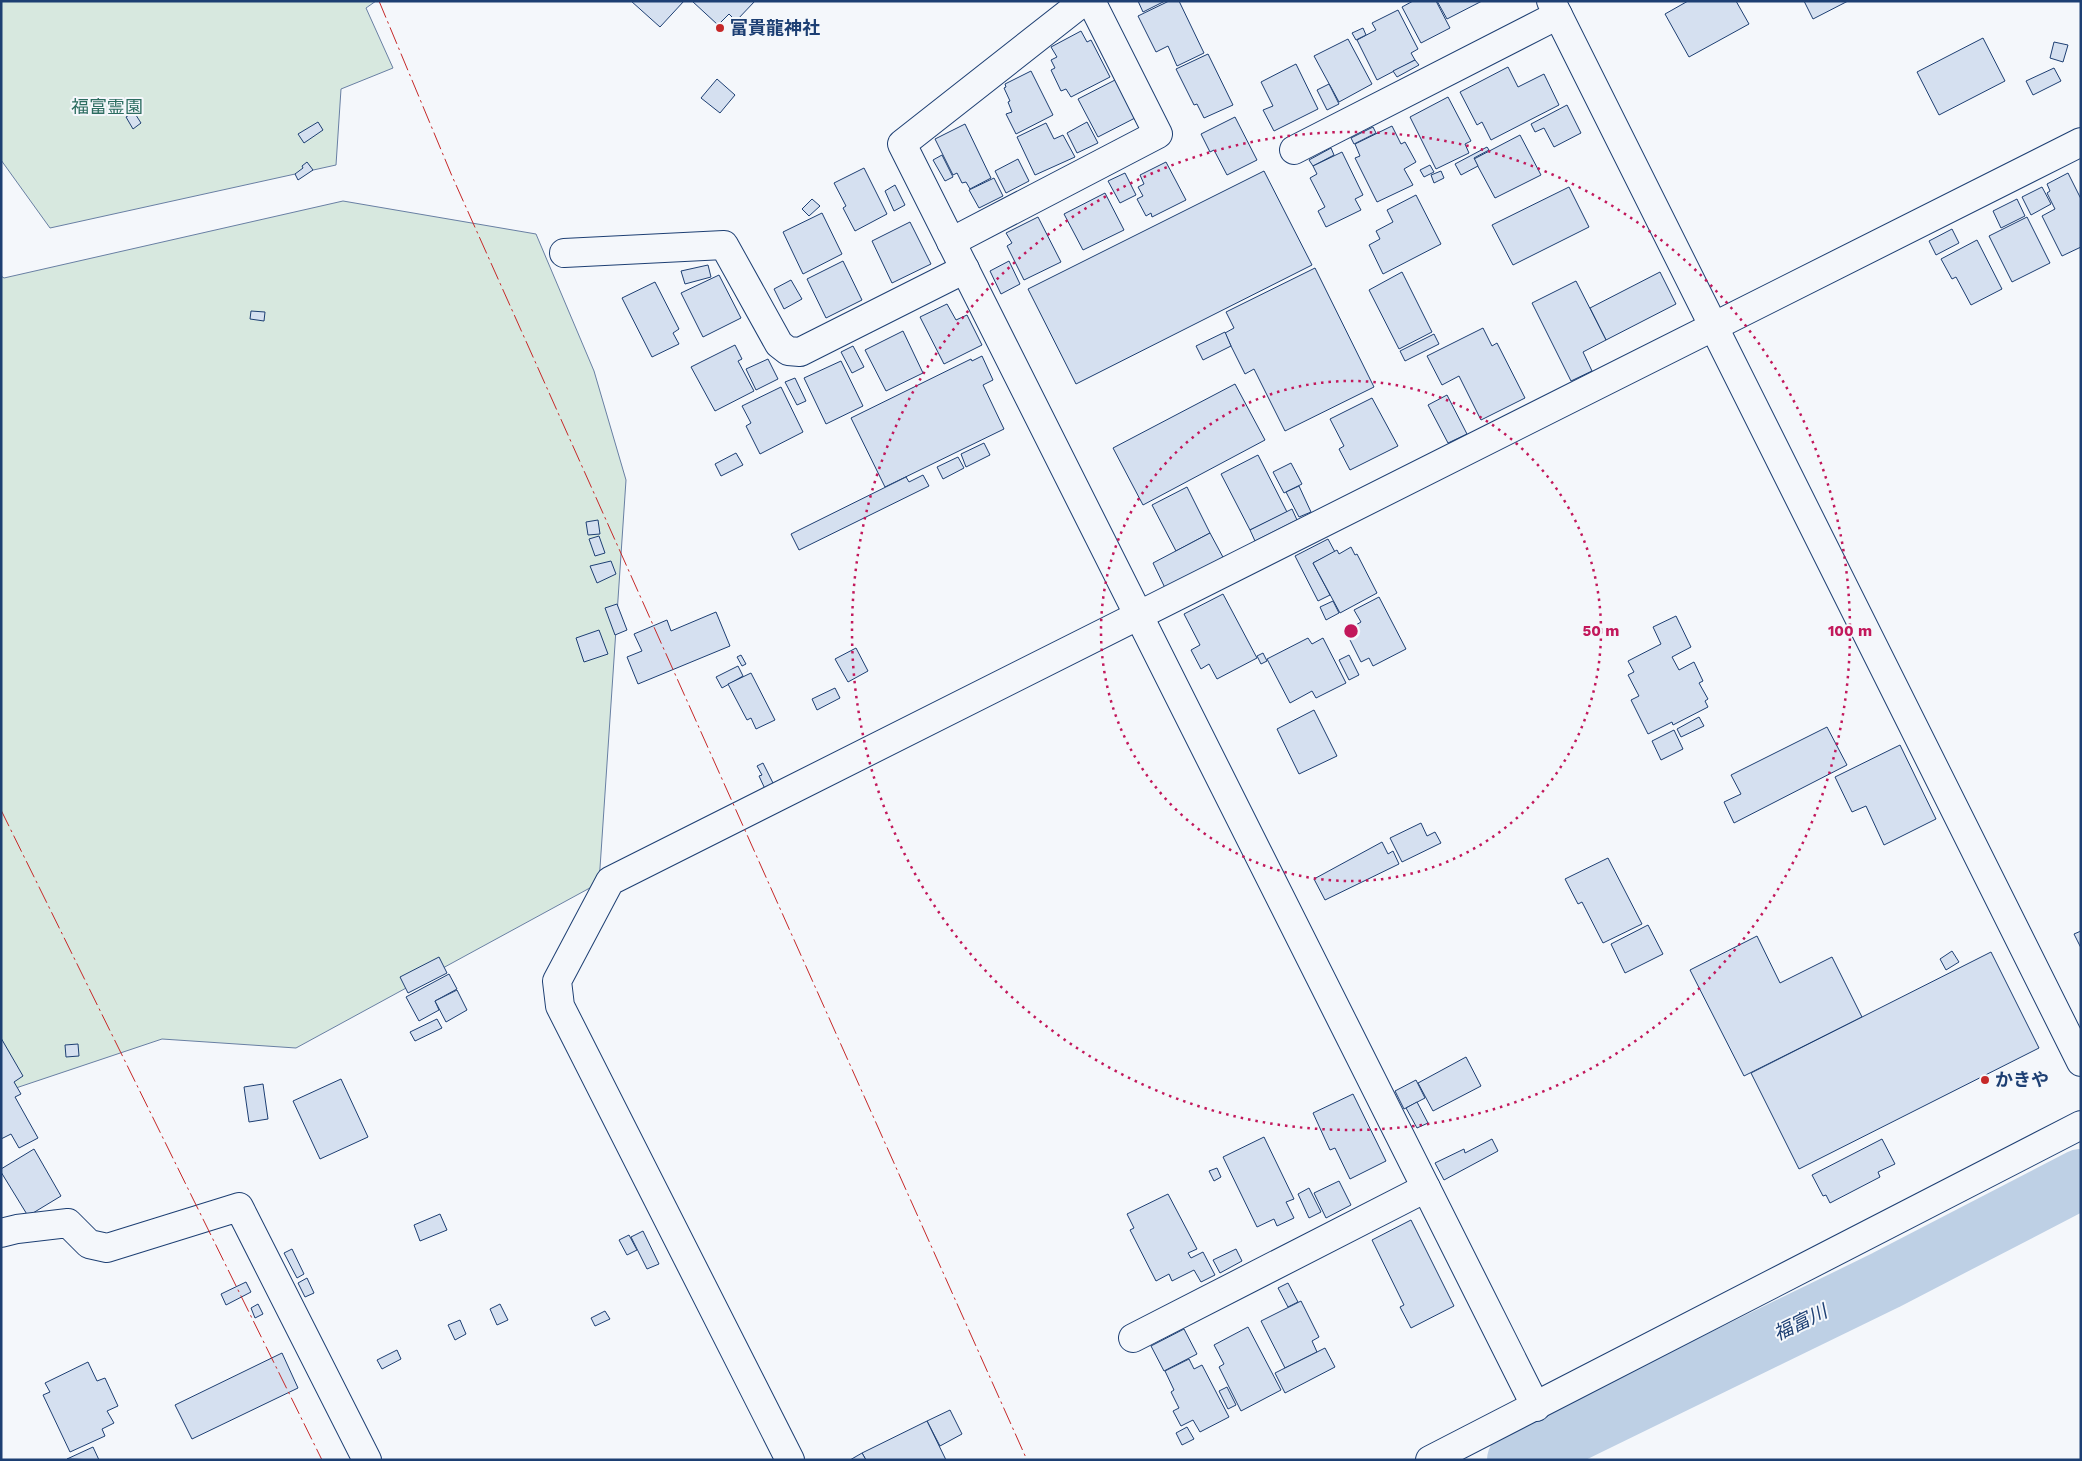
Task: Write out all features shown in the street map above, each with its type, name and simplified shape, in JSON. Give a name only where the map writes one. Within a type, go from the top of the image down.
[{"type":"street","points":[[1084,1],[902,144],[1536,1407]]},
{"type":"street","points":[[951,242],[1158,134],[1091,1]]},
{"type":"street","points":[[1294,150],[1555,8],[2081,1062]]},
{"type":"street","points":[[790,1460],[560,1006],[557,982],[610,881],[2081,142]]},
{"type":"street","points":[[564,253],[724,245],[779,344],[788,351],[800,352],[965,269]]},
{"type":"street","points":[[1430,1460],[2081,1125]]},
{"type":"street","points":[[1133,1338],[1426,1188]]},
{"type":"street","points":[[1,1233],[68,1222],[90,1244],[107,1248],[239,1207],[367,1460]]},
{"type":"green space","name":"福富霊園","points":[[1,1],[376,1],[366,8],[393,68],[341,89],[336,165],[50,228],[1,160]]},
{"type":"green space","points":[[343,201],[536,234],[594,371],[626,480],[599,883],[296,1048],[162,1039],[1,1093],[1,276],[4,278]]},
{"type":"building","points":[[631,1],[684,1],[660,27]]},
{"type":"building","points":[[692,1],[755,1],[736,21],[729,14],[718,25]]},
{"type":"building","points":[[1138,1],[1165,1],[1143,12]]},
{"type":"building","points":[[1169,1],[1179,1],[1204,53],[1177,66],[1168,46],[1156,52],[1138,16]]},
{"type":"building","points":[[1413,1],[1436,1],[1450,28],[1421,43],[1402,7]]},
{"type":"building","points":[[1437,1],[1482,1],[1447,19]]},
{"type":"building","points":[[1688,1],[1736,1],[1749,24],[1689,57],[1665,14]]},
{"type":"building","points":[[1804,1],[1848,1],[1813,19]]},
{"type":"building","points":[[1398,10],[1418,49],[1411,53],[1415,60],[1377,80],[1357,40],[1376,30],[1372,23]]},
{"type":"building","points":[[1363,28],[1366,35],[1356,40],[1352,33]]},
{"type":"building","points":[[1081,31],[1087,42],[1091,40],[1110,77],[1071,97],[1066,89],[1061,91],[1051,70],[1055,68],[1051,60],[1057,57],[1051,47]]},
{"type":"building","points":[[1983,38],[2005,81],[1939,115],[1917,72]]},
{"type":"building","points":[[1348,39],[1372,84],[1339,102],[1314,56]]},
{"type":"building","points":[[2054,42],[2068,45],[2063,62],[2050,58]]},
{"type":"building","points":[[1208,54],[1233,105],[1204,118],[1197,104],[1194,105],[1176,69]]},
{"type":"building","points":[[1415,60],[1419,65],[1397,77],[1393,71]]},
{"type":"building","points":[[1296,64],[1318,109],[1274,131],[1263,110],[1273,106],[1261,82]]},
{"type":"building","points":[[1508,67],[1518,87],[1544,74],[1559,105],[1491,140],[1482,122],[1477,125],[1460,92]]},
{"type":"building","points":[[2054,68],[2061,81],[2033,95],[2026,81]]},
{"type":"building","points":[[1031,71],[1053,115],[1016,134],[1006,114],[1012,112],[1008,102],[1010,101],[1004,88],[1006,87],[1005,84]]},
{"type":"building","points":[[717,79],[735,95],[720,113],[701,98]]},
{"type":"building","points":[[1115,80],[1135,118],[1098,137],[1078,99]]},
{"type":"building","points":[[1329,84],[1339,104],[1327,110],[1317,90]]},
{"type":"building","points":[[1448,97],[1471,141],[1465,144],[1469,153],[1436,169],[1410,117]]},
{"type":"building","points":[[1567,105],[1581,133],[1554,147],[1544,128],[1535,132],[1531,124]]},
{"type":"building","points":[[134,112],[141,123],[133,129],[126,117]]},
{"type":"building","points":[[1235,117],[1257,160],[1227,175],[1214,150],[1210,152],[1201,134]]},
{"type":"building","points":[[318,122],[323,130],[304,143],[298,134]]},
{"type":"building","points":[[1087,122],[1098,143],[1077,153],[1067,133]]},
{"type":"building","points":[[1046,123],[1054,139],[1063,135],[1075,157],[1035,175],[1017,137]]},
{"type":"building","points":[[965,124],[991,178],[970,189],[966,182],[962,183],[957,173],[953,175],[935,139]]},
{"type":"building","points":[[1392,126],[1401,144],[1405,142],[1416,162],[1404,169],[1413,185],[1377,202],[1355,158],[1360,156],[1355,144]]},
{"type":"building","points":[[1373,127],[1376,133],[1354,144],[1351,138]]},
{"type":"building","points":[[1520,135],[1541,175],[1495,198],[1474,159]]},
{"type":"building","points":[[1487,147],[1489,150],[1474,158],[1478,166],[1461,175],[1455,164]]},
{"type":"building","points":[[1331,148],[1334,155],[1313,166],[1309,160]]},
{"type":"building","points":[[1342,152],[1363,195],[1355,199],[1361,210],[1326,227],[1318,211],[1325,207],[1310,178],[1317,174],[1313,166]]},
{"type":"building","points":[[942,155],[953,177],[945,181],[933,160]]},
{"type":"building","points":[[1018,159],[1029,181],[1006,193],[995,171]]},
{"type":"building","points":[[307,162],[313,170],[298,180],[295,174]]},
{"type":"building","points":[[1166,162],[1186,200],[1152,217],[1151,213],[1146,216],[1137,199],[1143,196],[1138,187],[1144,184],[1140,175]]},
{"type":"building","points":[[1430,165],[1434,172],[1424,177],[1420,170]]},
{"type":"building","points":[[864,168],[887,214],[855,231],[843,208],[846,206],[834,183]]},
{"type":"building","points":[[1264,171],[1312,265],[1076,384],[1028,289]]},
{"type":"building","points":[[1441,171],[1444,178],[1434,183],[1431,175]]},
{"type":"building","points":[[1125,173],[1136,195],[1120,203],[1108,181]]},
{"type":"building","points":[[2068,173],[2081,199],[2081,247],[2062,256],[2042,216],[2055,209],[2047,193],[2050,191],[2047,184]]},
{"type":"building","points":[[994,178],[1003,196],[979,208],[969,190]]},
{"type":"building","points":[[895,185],[905,205],[894,211],[885,191]]},
{"type":"building","points":[[1569,187],[1589,227],[1513,265],[1492,225]]},
{"type":"building","points":[[2042,187],[2051,204],[2031,215],[2022,197]]},
{"type":"building","points":[[1105,193],[1124,230],[1083,250],[1064,214]]},
{"type":"building","points":[[1416,195],[1441,244],[1383,274],[1369,245],[1380,239],[1376,231],[1393,222],[1387,210]]},
{"type":"building","points":[[812,199],[820,206],[809,216],[802,209]]},
{"type":"building","points":[[2017,199],[2025,216],[2001,228],[1993,211]]},
{"type":"building","points":[[822,213],[842,254],[803,274],[783,232]]},
{"type":"building","points":[[1038,217],[1061,262],[1024,280],[1007,246],[1012,243],[1006,233]]},
{"type":"building","points":[[2027,217],[2050,263],[2012,282],[1989,236]]},
{"type":"building","points":[[910,222],[931,264],[892,283],[872,241]]},
{"type":"building","points":[[1952,229],[1959,243],[1936,255],[1929,241]]},
{"type":"building","points":[[1977,240],[2002,289],[1971,305],[1956,277],[1952,279],[1941,259]]},
{"type":"building","points":[[843,261],[862,300],[826,318],[807,279]]},
{"type":"building","points":[[1009,261],[1020,284],[1001,294],[990,271]]},
{"type":"building","points":[[708,265],[711,277],[685,284],[681,271]]},
{"type":"building","points":[[1315,268],[1374,387],[1285,431],[1254,369],[1245,374],[1231,346],[1225,333],[1234,328],[1226,312]]},
{"type":"building","points":[[1402,272],[1432,332],[1399,349],[1369,290]]},
{"type":"building","points":[[1660,272],[1676,304],[1606,340],[1590,308]]},
{"type":"building","points":[[719,275],[741,318],[703,337],[681,293]]},
{"type":"building","points":[[791,280],[802,299],[784,309],[774,289]]},
{"type":"building","points":[[1576,281],[1606,340],[1583,352],[1592,371],[1571,381],[1532,303]]},
{"type":"building","points":[[655,282],[679,329],[673,333],[679,344],[652,357],[622,298]]},
{"type":"building","points":[[947,304],[956,320],[967,315],[982,345],[944,364],[920,317]]},
{"type":"building","points":[[251,311],[265,312],[264,321],[250,319]]},
{"type":"building","points":[[1483,328],[1492,346],[1497,343],[1525,398],[1481,420],[1459,376],[1442,385],[1427,356]]},
{"type":"building","points":[[903,331],[923,373],[886,391],[865,350]]},
{"type":"building","points":[[1225,332],[1231,346],[1203,360],[1196,346]]},
{"type":"building","points":[[1434,334],[1439,344],[1405,361],[1400,351]]},
{"type":"building","points":[[735,345],[742,359],[738,361],[754,391],[715,411],[691,367]]},
{"type":"building","points":[[853,346],[864,367],[852,373],[841,352]]},
{"type":"building","points":[[982,356],[993,380],[983,385],[1004,429],[885,487],[851,418],[971,359],[972,361]]},
{"type":"building","points":[[768,359],[778,379],[756,390],[746,369]]},
{"type":"building","points":[[841,361],[863,406],[826,424],[804,378]]},
{"type":"building","points":[[795,378],[806,401],[797,405],[785,382]]},
{"type":"building","points":[[1235,384],[1265,440],[1143,505],[1113,448]]},
{"type":"building","points":[[781,387],[803,432],[760,454],[746,426],[751,423],[742,406]]},
{"type":"building","points":[[1447,395],[1467,434],[1448,443],[1428,405]]},
{"type":"building","points":[[1372,398],[1398,446],[1350,470],[1339,449],[1344,446],[1330,419]]},
{"type":"building","points":[[984,443],[990,455],[966,467],[961,454]]},
{"type":"building","points":[[736,453],[743,465],[721,476],[715,464]]},
{"type":"building","points":[[1258,455],[1287,512],[1250,530],[1221,474]]},
{"type":"building","points":[[958,457],[964,468],[943,479],[937,467]]},
{"type":"building","points":[[1291,463],[1302,484],[1284,493],[1273,472]]},
{"type":"building","points":[[923,475],[929,486],[799,550],[791,534],[906,477],[909,482]]},
{"type":"building","points":[[1299,486],[1311,512],[1299,517],[1286,492]]},
{"type":"building","points":[[1187,487],[1210,533],[1176,551],[1152,505]]},
{"type":"building","points":[[1292,509],[1297,520],[1255,541],[1250,530]]},
{"type":"building","points":[[598,520],[600,534],[588,535],[586,522]]},
{"type":"building","points":[[1210,533],[1224,559],[1166,590],[1153,563]]},
{"type":"building","points":[[599,536],[605,553],[595,556],[589,539]]},
{"type":"building","points":[[1328,539],[1335,552],[1313,563],[1330,595],[1318,601],[1295,556]]},
{"type":"building","points":[[1351,547],[1355,555],[1357,554],[1377,593],[1340,613],[1313,563],[1337,550],[1339,554]]},
{"type":"building","points":[[611,561],[616,574],[597,583],[590,566]]},
{"type":"building","points":[[1223,594],[1257,658],[1217,679],[1209,664],[1201,669],[1191,650],[1200,645],[1184,614]]},
{"type":"building","points":[[1379,597],[1406,649],[1373,666],[1369,658],[1361,662],[1350,640],[1354,638],[1349,629],[1361,622],[1354,610]]},
{"type":"building","points":[[1333,601],[1339,613],[1326,620],[1320,607]]},
{"type":"building","points":[[617,604],[627,630],[615,635],[605,608]]},
{"type":"building","points":[[716,612],[730,646],[638,684],[627,657],[642,651],[634,634],[667,620],[671,631]]},
{"type":"building","points":[[1676,616],[1691,647],[1672,657],[1679,670],[1694,662],[1703,681],[1699,683],[1708,699],[1705,701],[1708,707],[1673,725],[1672,722],[1648,734],[1631,700],[1639,696],[1628,675],[1634,672],[1628,661],[1661,644],[1653,627]]},
{"type":"building","points":[[599,630],[608,654],[584,662],[576,638]]},
{"type":"building","points":[[1308,638],[1312,644],[1323,638],[1346,683],[1316,698],[1312,691],[1290,703],[1267,659]]},
{"type":"building","points":[[856,648],[868,671],[848,682],[835,659]]},
{"type":"building","points":[[1263,653],[1267,661],[1261,664],[1257,656]]},
{"type":"building","points":[[741,655],[746,664],[742,666],[737,657]]},
{"type":"building","points":[[1349,655],[1359,675],[1349,680],[1339,660]]},
{"type":"building","points":[[738,666],[743,676],[722,688],[716,677]]},
{"type":"building","points":[[751,673],[775,720],[756,729],[751,718],[747,720],[728,684]]},
{"type":"building","points":[[835,688],[840,698],[817,710],[812,699]]},
{"type":"building","points":[[1314,710],[1337,756],[1299,774],[1277,729]]},
{"type":"building","points":[[1699,717],[1704,726],[1681,737],[1677,729]]},
{"type":"building","points":[[1827,727],[1847,765],[1734,823],[1724,802],[1741,794],[1731,775]]},
{"type":"building","points":[[1674,730],[1683,749],[1661,760],[1652,741]]},
{"type":"building","points":[[1900,745],[1936,819],[1884,845],[1866,806],[1852,812],[1835,777]]},
{"type":"building","points":[[763,763],[774,785],[765,789],[759,776],[762,775],[757,766]]},
{"type":"building","points":[[1421,823],[1427,836],[1435,832],[1441,843],[1402,862],[1390,838]]},
{"type":"building","points":[[1382,842],[1388,854],[1393,851],[1399,864],[1325,900],[1314,879]]},
{"type":"building","points":[[1608,858],[1642,924],[1603,943],[1582,902],[1578,904],[1565,879]]},
{"type":"building","points":[[1648,925],[1663,954],[1625,973],[1611,944]]},
{"type":"building","points":[[2081,931],[2081,948],[2074,934]]},
{"type":"building","points":[[1757,936],[1780,983],[1832,957],[1862,1017],[1744,1076],[1690,970]]},
{"type":"building","points":[[1952,951],[1959,962],[1946,970],[1940,959]]},
{"type":"building","points":[[1991,952],[2039,1048],[1799,1169],[1751,1073]]},
{"type":"building","points":[[439,957],[447,973],[408,993],[400,977]]},
{"type":"building","points":[[449,974],[457,989],[435,1001],[439,1010],[419,1021],[406,997]]},
{"type":"building","points":[[457,990],[467,1010],[446,1022],[435,1001]]},
{"type":"building","points":[[437,1019],[442,1028],[415,1041],[410,1032]]},
{"type":"building","points":[[1,1038],[23,1076],[14,1082],[21,1094],[15,1097],[38,1138],[19,1148],[11,1134],[1,1139]]},
{"type":"building","points":[[78,1044],[79,1056],[66,1057],[65,1045]]},
{"type":"building","points":[[1466,1057],[1481,1086],[1433,1111],[1418,1083]]},
{"type":"building","points":[[341,1079],[368,1137],[320,1159],[293,1101]]},
{"type":"building","points":[[1416,1080],[1425,1098],[1404,1109],[1395,1091]]},
{"type":"building","points":[[263,1084],[268,1119],[249,1122],[244,1087]]},
{"type":"building","points":[[1353,1094],[1386,1161],[1350,1179],[1335,1148],[1330,1150],[1313,1113]]},
{"type":"building","points":[[1417,1102],[1428,1123],[1417,1128],[1406,1108]]},
{"type":"building","points":[[1264,1137],[1294,1199],[1286,1202],[1294,1218],[1277,1226],[1274,1219],[1257,1227],[1223,1157]]},
{"type":"building","points":[[1492,1139],[1498,1151],[1444,1180],[1435,1163],[1464,1149],[1465,1153]]},
{"type":"building","points":[[1882,1139],[1895,1164],[1878,1172],[1880,1177],[1830,1203],[1826,1195],[1823,1196],[1812,1175]]},
{"type":"building","points":[[34,1149],[61,1196],[28,1216],[1,1169]]},
{"type":"building","points":[[1217,1168],[1221,1177],[1214,1181],[1209,1171]]},
{"type":"building","points":[[1339,1181],[1351,1205],[1326,1218],[1314,1193]]},
{"type":"building","points":[[1309,1188],[1321,1212],[1309,1218],[1298,1194]]},
{"type":"building","points":[[1168,1194],[1197,1249],[1188,1253],[1191,1258],[1203,1252],[1215,1275],[1201,1282],[1194,1270],[1172,1281],[1169,1274],[1156,1281],[1130,1230],[1134,1228],[1127,1214]]},
{"type":"building","points":[[440,1214],[447,1230],[420,1241],[414,1225]]},
{"type":"building","points":[[1411,1220],[1454,1306],[1411,1328],[1400,1307],[1404,1305],[1372,1240]]},
{"type":"building","points":[[643,1231],[659,1264],[647,1269],[631,1237]]},
{"type":"building","points":[[629,1235],[637,1250],[627,1255],[619,1240]]},
{"type":"building","points":[[292,1249],[304,1274],[297,1278],[284,1253]]},
{"type":"building","points":[[1236,1249],[1242,1261],[1220,1273],[1213,1260]]},
{"type":"building","points":[[307,1278],[314,1293],[305,1297],[298,1283]]},
{"type":"building","points":[[246,1282],[251,1292],[226,1305],[221,1294]]},
{"type":"building","points":[[1288,1283],[1298,1302],[1288,1307],[1278,1288]]},
{"type":"building","points":[[1301,1301],[1319,1337],[1312,1341],[1317,1352],[1285,1368],[1261,1321]]},
{"type":"building","points":[[258,1304],[263,1314],[255,1318],[251,1308]]},
{"type":"building","points":[[500,1304],[508,1320],[497,1325],[490,1309]]},
{"type":"building","points":[[605,1311],[610,1319],[595,1326],[591,1318]]},
{"type":"building","points":[[460,1320],[466,1334],[455,1340],[448,1325]]},
{"type":"building","points":[[1248,1327],[1281,1390],[1241,1411],[1219,1367],[1224,1364],[1214,1345]]},
{"type":"building","points":[[1184,1329],[1197,1354],[1164,1371],[1151,1346]]},
{"type":"building","points":[[1325,1348],[1335,1367],[1285,1393],[1275,1373]]},
{"type":"building","points":[[397,1350],[401,1359],[382,1369],[377,1360]]},
{"type":"building","points":[[282,1353],[298,1388],[192,1439],[175,1405]]},
{"type":"building","points":[[1189,1359],[1194,1369],[1202,1365],[1229,1417],[1200,1432],[1193,1420],[1181,1426],[1173,1411],[1179,1408],[1171,1392],[1174,1390],[1165,1371]]},
{"type":"building","points":[[88,1362],[97,1381],[105,1378],[118,1406],[107,1411],[114,1423],[102,1429],[105,1436],[70,1452],[43,1395],[50,1392],[45,1383]]},
{"type":"building","points":[[1227,1387],[1236,1405],[1228,1409],[1219,1391]]},
{"type":"building","points":[[950,1410],[962,1434],[940,1446],[927,1421]]},
{"type":"building","points":[[927,1421],[946,1460],[866,1460],[862,1453]]},
{"type":"building","points":[[1187,1427],[1194,1439],[1182,1445],[1176,1433]]},
{"type":"building","points":[[93,1447],[99,1460],[67,1459]]},
{"type":"building","points":[[862,1453],[866,1460],[850,1460]]},
{"type":"waterway","name":"福富川","points":[[1517,1460],[1886,1280],[2081,1179]]},
{"type":"power","points":[[379,1],[452,176],[1027,1460]]},
{"type":"power","points":[[1,810],[322,1460]]},
{"type":"place","name":"富貴龍神社","points":[[720,28]]},
{"type":"place","name":"かきや","points":[[1985,1080]]}]
